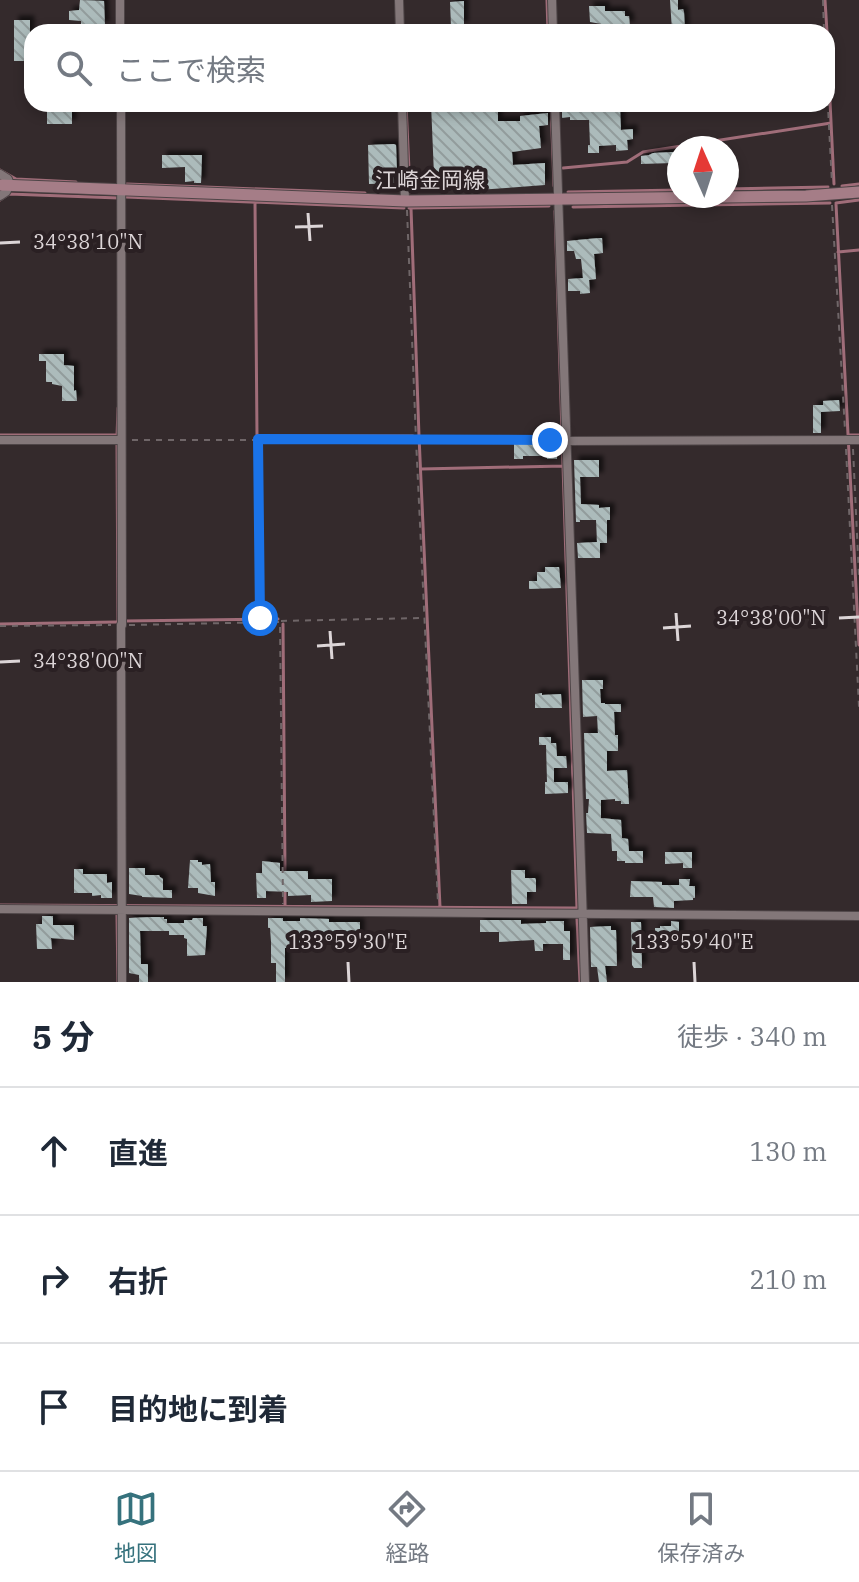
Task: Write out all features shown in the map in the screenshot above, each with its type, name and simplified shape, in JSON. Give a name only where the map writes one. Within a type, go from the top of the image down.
[{"type":"main road","name":"江崎金岡線","points":[[5,185],[406,201],[832,195],[859,192]]},
{"type":"street","points":[[120,0],[120,24]]},
{"type":"street","points":[[399,0],[400,24]]},
{"type":"street","points":[[552,0],[553,24]]},
{"type":"street","points":[[121,112],[122,982]]},
{"type":"street","points":[[402,112],[406,201]]},
{"type":"street","points":[[555,112],[564,441],[585,982]]},
{"type":"street","points":[[0,174],[8,179],[6,192],[0,196]]},
{"type":"street","points":[[0,440],[121,440]]},
{"type":"street","points":[[564,441],[851,440]]},
{"type":"street","points":[[0,909],[122,907],[859,916]]},
{"type":"path","points":[[823,0],[824,24]]},
{"type":"path","points":[[828,112],[859,577]]},
{"type":"path","points":[[406,201],[438,905]]},
{"type":"path","points":[[259,439],[260,620]]},
{"type":"path","points":[[121,440],[564,441]]},
{"type":"path","points":[[851,440],[859,707]]},
{"type":"path","points":[[0,626],[425,618]]},
{"type":"path","points":[[280,622],[283,904]]},
{"type":"building","points":[[80,0],[104,1],[105,24],[81,24],[81,21],[69,20],[69,11],[79,10]]},
{"type":"building","points":[[670,0],[678,0],[678,10],[683,9],[685,24],[672,24]]},
{"type":"building","points":[[464,1],[464,24],[451,24],[450,2]]},
{"type":"building","points":[[589,6],[605,6],[605,11],[625,11],[630,24],[601,24],[590,22]]},
{"type":"building","points":[[14,20],[30,20],[30,24],[24,24],[24,61],[14,61]]},
{"type":"building","points":[[47,112],[72,112],[72,124],[47,124]]},
{"type":"building","points":[[431,112],[498,112],[498,121],[520,121],[520,116],[548,113],[548,125],[539,126],[541,148],[512,152],[513,165],[545,163],[545,185],[478,190],[476,173],[434,175]]},
{"type":"building","points":[[562,112],[620,112],[621,130],[633,129],[633,139],[627,140],[628,150],[616,151],[616,145],[599,146],[599,153],[588,153],[589,120],[562,118]]},
{"type":"building","points":[[394,144],[397,172],[394,172],[394,183],[369,184],[368,145]]},
{"type":"building","points":[[667,152],[667,163],[641,164],[641,156]]},
{"type":"building","points":[[162,155],[202,155],[201,183],[185,182],[185,167],[162,168]]},
{"type":"building","points":[[602,238],[603,253],[594,254],[596,279],[589,280],[590,293],[568,291],[568,279],[583,278],[581,259],[576,259],[574,251],[567,251],[567,241]]},
{"type":"building","points":[[39,354],[64,354],[64,365],[74,366],[77,401],[62,401],[62,386],[46,382],[46,361],[39,361]]},
{"type":"building","points":[[839,400],[840,411],[821,412],[821,433],[813,433],[813,405]]},
{"type":"building","points":[[514,442],[557,443],[557,459],[523,456],[523,459],[514,459]]},
{"type":"building","points":[[574,460],[599,460],[599,477],[580,477],[581,504],[610,507],[607,543],[600,543],[600,558],[578,558],[577,543],[597,542],[596,520],[576,522]]},
{"type":"building","points":[[545,567],[559,567],[561,588],[529,589],[529,581],[537,581],[537,572],[545,572]]},
{"type":"building","points":[[582,680],[603,680],[601,703],[621,704],[621,712],[614,712],[618,751],[607,751],[607,771],[627,770],[629,804],[621,804],[615,799],[601,800],[601,818],[621,820],[622,838],[628,839],[629,851],[643,851],[643,863],[617,861],[617,851],[612,851],[611,834],[587,833],[589,799],[586,799],[584,733],[598,733],[597,716],[583,717]]},
{"type":"building","points":[[535,694],[561,694],[562,708],[535,708]]},
{"type":"building","points":[[539,737],[551,737],[551,743],[556,743],[557,756],[566,756],[567,768],[554,768],[554,782],[568,782],[568,793],[545,794],[546,745],[539,745]]},
{"type":"building","points":[[665,852],[692,852],[692,868],[683,868],[683,863],[665,864]]},
{"type":"building","points":[[190,860],[198,860],[202,865],[210,864],[215,896],[198,893],[198,888],[188,888]]},
{"type":"building","points":[[262,861],[280,863],[280,871],[308,871],[308,879],[332,879],[332,901],[311,902],[311,895],[288,896],[288,892],[266,891],[266,898],[257,898],[256,873],[262,873]]},
{"type":"building","points":[[129,868],[145,868],[145,875],[159,875],[163,879],[163,890],[172,890],[172,898],[129,894]]},
{"type":"building","points":[[74,869],[83,869],[83,874],[107,874],[107,883],[112,882],[112,898],[74,893]]},
{"type":"building","points":[[511,870],[525,870],[525,878],[536,880],[536,892],[527,892],[527,904],[512,904]]},
{"type":"building","points":[[679,879],[690,879],[689,886],[695,886],[695,898],[674,901],[674,908],[654,907],[653,897],[630,897],[631,881],[679,885]]},
{"type":"building","points":[[42,916],[53,916],[53,925],[74,925],[74,940],[51,938],[52,949],[37,949],[36,924],[42,924]]},
{"type":"building","points":[[164,917],[167,923],[203,918],[203,926],[207,926],[205,955],[187,956],[187,939],[184,935],[169,935],[169,931],[140,931],[141,964],[148,964],[148,982],[139,982],[139,975],[129,973],[129,918]]},
{"type":"building","points":[[268,918],[360,922],[360,942],[332,943],[332,939],[306,939],[306,951],[285,948],[285,982],[276,982],[276,963],[271,963]]},
{"type":"building","points":[[480,920],[521,920],[521,924],[564,921],[564,931],[570,931],[570,960],[563,960],[563,944],[543,944],[543,951],[535,951],[534,940],[499,942],[499,932],[480,932]]},
{"type":"building","points":[[671,921],[679,922],[679,941],[655,940],[655,928],[671,926]]},
{"type":"building","points":[[631,922],[641,922],[642,968],[632,965]]},
{"type":"building","points":[[611,926],[611,930],[616,930],[617,966],[605,966],[607,982],[599,982],[597,967],[591,967],[590,927]]},
{"type":"waterway","points":[[547,0],[548,24]]},
{"type":"waterway","points":[[825,0],[826,24]]},
{"type":"waterway","points":[[406,112],[410,192]]},
{"type":"waterway","points":[[551,112],[554,186]]},
{"type":"waterway","points":[[831,112],[834,184]]},
{"type":"waterway","points":[[563,168],[627,162],[643,152],[831,123]]},
{"type":"waterway","points":[[0,170],[16,179],[76,182]]},
{"type":"waterway","points":[[127,184],[365,193]]},
{"type":"waterway","points":[[842,186],[859,184]]},
{"type":"waterway","points":[[739,189],[828,187]]},
{"type":"waterway","points":[[568,192],[667,190]]},
{"type":"waterway","points":[[0,200],[9,194],[119,198]]},
{"type":"waterway","points":[[126,197],[404,208]]},
{"type":"waterway","points":[[836,203],[859,200]]},
{"type":"waterway","points":[[255,202],[257,436],[413,436]]},
{"type":"waterway","points":[[573,207],[830,203]]},
{"type":"waterway","points":[[836,204],[859,645]]},
{"type":"waterway","points":[[409,208],[549,206]]},
{"type":"waterway","points":[[411,208],[440,907]]},
{"type":"waterway","points":[[555,211],[577,909]]},
{"type":"waterway","points":[[838,252],[859,250]]},
{"type":"waterway","points":[[117,437],[118,408]]},
{"type":"waterway","points":[[0,435],[116,435]]},
{"type":"waterway","points":[[849,435],[859,435]]},
{"type":"waterway","points":[[259,437],[261,619]]},
{"type":"waterway","points":[[117,443],[118,623]]},
{"type":"waterway","points":[[421,469],[563,466]]},
{"type":"waterway","points":[[125,621],[278,619]]},
{"type":"waterway","points":[[0,624],[116,622]]},
{"type":"waterway","points":[[283,624],[285,872]]},
{"type":"waterway","points":[[285,888],[285,907]]},
{"type":"waterway","points":[[0,905],[576,908]]},
{"type":"waterway","points":[[117,915],[118,982]]},
{"type":"waterway","points":[[577,919],[580,982]]},
{"type":"route","points":[[260,618],[258,439],[550,440]]}]
